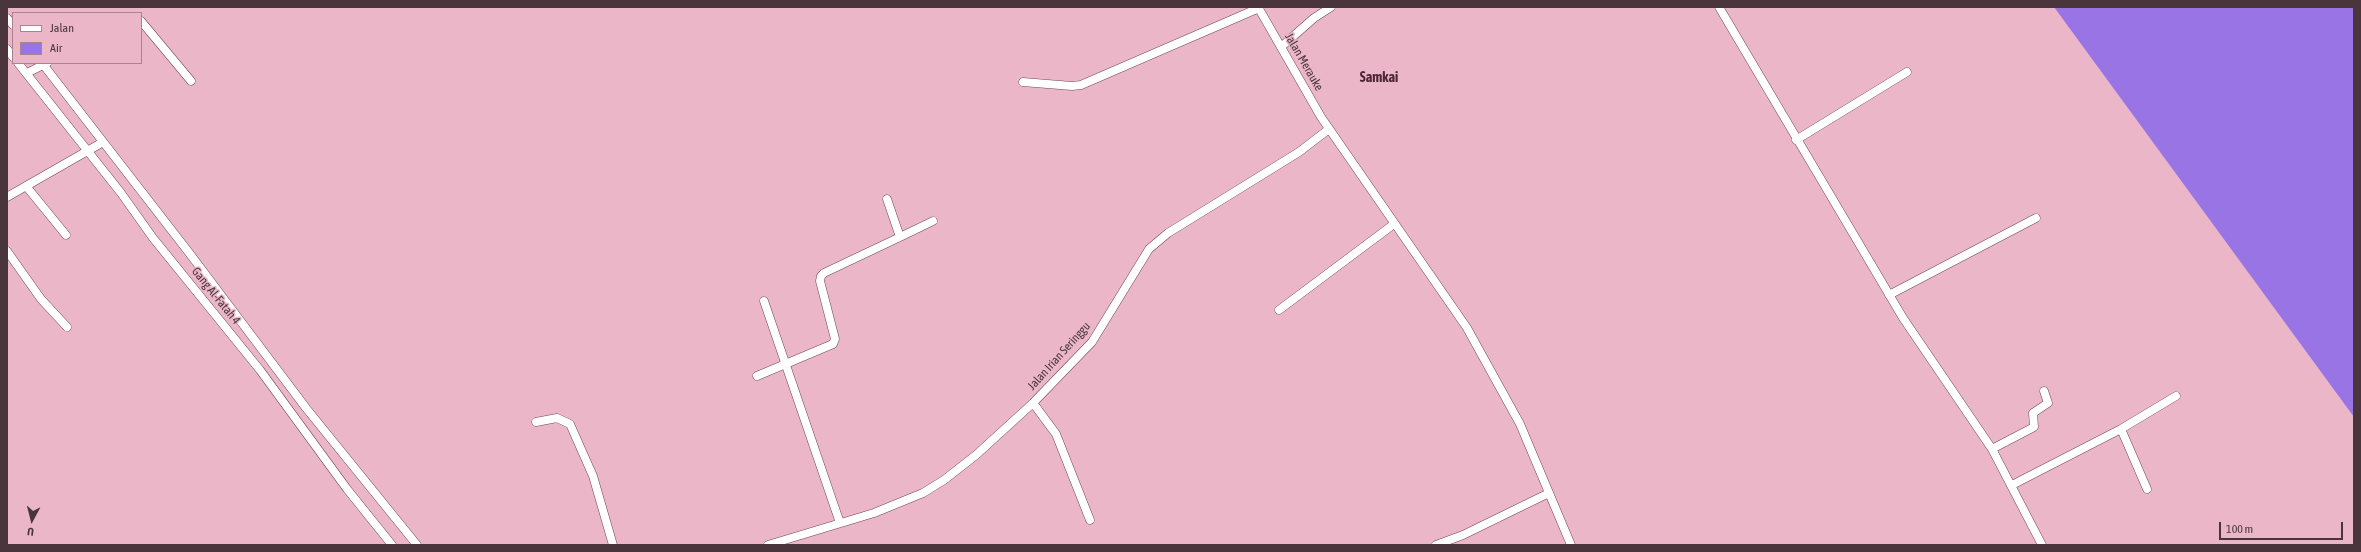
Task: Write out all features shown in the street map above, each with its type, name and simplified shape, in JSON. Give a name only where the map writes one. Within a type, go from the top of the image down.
[{"type":"street","points":[[1281,47],[1314,18],[1331,7]]},
{"type":"street","points":[[1719,7],[1796,140],[1903,318],[1992,449],[2042,545]]},
{"type":"street","points":[[1023,82],[1072,86],[1081,85],[1259,8]]},
{"type":"street","name":"Jalan Merauke","points":[[1259,8],[1329,129],[1467,328],[1520,424],[1571,545]]},
{"type":"street","points":[[142,22],[190,81]]},
{"type":"street","name":"Gang Al-Fatah 4","points":[[23,64],[38,67],[89,151],[260,370],[347,489],[392,545]]},
{"type":"street","points":[[38,67],[190,254],[306,408],[417,545]]},
{"type":"street","points":[[1796,140],[1907,72]]},
{"type":"street","name":"Jalan Irian Seringgu","points":[[774,544],[899,503],[944,480],[976,456],[1033,403],[1092,342],[1149,249],[1168,233],[1299,152],[1329,129]]},
{"type":"street","points":[[7,197],[89,151],[100,143]]},
{"type":"street","points":[[26,186],[66,236]]},
{"type":"street","points":[[886,199],[900,237]]},
{"type":"street","points":[[1889,295],[2036,218]]},
{"type":"street","points":[[757,376],[833,344],[835,339],[820,281],[824,273],[933,221]]},
{"type":"street","points":[[1279,310],[1394,224]]},
{"type":"street","points":[[7,251],[41,299],[67,327]]},
{"type":"street","points":[[764,302],[784,364],[840,523]]},
{"type":"street","points":[[1992,449],[2034,427],[2033,413],[2048,403],[2044,392]]},
{"type":"street","points":[[2012,486],[2121,429],[2176,396]]},
{"type":"street","points":[[1033,403],[1056,434],[1090,520]]},
{"type":"street","points":[[536,422],[557,418],[570,424],[593,476],[613,545]]},
{"type":"street","points":[[2121,429],[2147,489]]},
{"type":"street","points":[[1436,545],[1463,535],[1548,493]]},
{"type":"water","points":[[2054,7],[2354,7],[2354,417]]},
{"type":"district","name":"Samkai","points":[[1379,78]]}]
